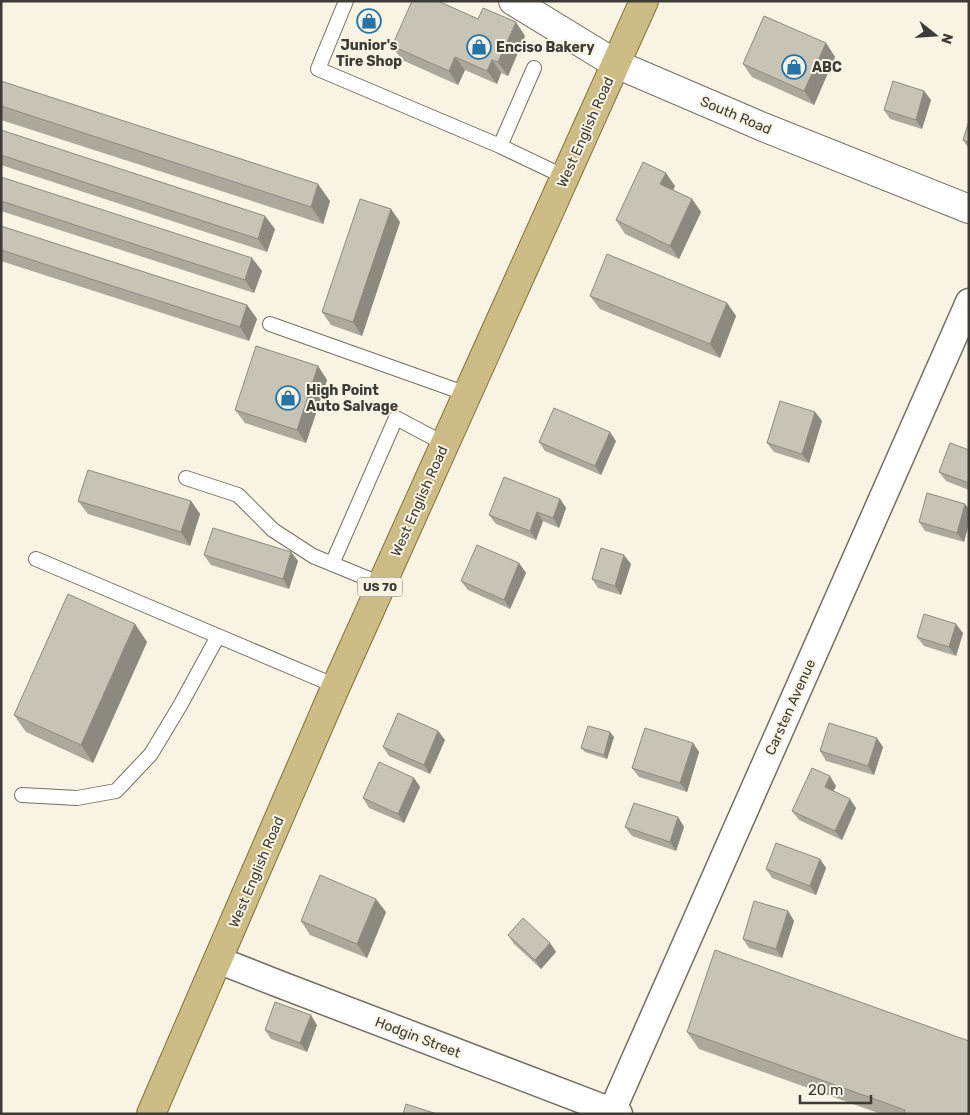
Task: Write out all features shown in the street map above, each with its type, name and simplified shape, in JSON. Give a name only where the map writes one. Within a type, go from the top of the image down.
[{"type":"main road","name":"West English Road","points":[[151,1114],[381,584],[644,1]]},
{"type":"street","name":"South Road","points":[[513,1],[616,64],[763,127],[969,209]]},
{"type":"street","name":"Carsten Avenue","points":[[615,1112],[969,302]]},
{"type":"street","name":"Hodgin Street","points":[[218,960],[615,1112]]},
{"type":"lane","points":[[346,1],[318,68],[500,146],[565,177]]},
{"type":"lane","points":[[500,146],[534,68]]},
{"type":"lane","points":[[270,324],[467,394]]},
{"type":"lane","points":[[332,564],[396,418],[445,444]]},
{"type":"lane","points":[[186,478],[238,495],[274,530],[313,556],[381,584]]},
{"type":"lane","points":[[36,559],[336,686]]},
{"type":"lane","points":[[22,795],[77,798],[116,791],[151,754],[218,636]]},
{"type":"building","points":[[412,1],[438,1],[478,19],[483,8],[516,22],[498,62],[492,60],[487,71],[455,57],[449,71],[392,46]]},
{"type":"building","points":[[764,16],[826,43],[804,91],[743,64]]},
{"type":"building","points":[[1,81],[318,184],[311,207],[1,106]]},
{"type":"building","points":[[893,81],[924,91],[916,120],[884,110]]},
{"type":"building","points":[[969,121],[969,142],[963,140]]},
{"type":"building","points":[[1,130],[265,216],[258,239],[1,155]]},
{"type":"building","points":[[643,162],[666,173],[660,184],[692,199],[670,246],[616,220]]},
{"type":"building","points":[[1,177],[252,258],[245,280],[1,201]]},
{"type":"building","points":[[360,199],[391,209],[353,322],[322,312]]},
{"type":"building","points":[[1,226],[247,305],[240,327],[1,250]]},
{"type":"building","points":[[607,254],[727,303],[710,344],[590,296]]},
{"type":"building","points":[[256,346],[318,366],[297,430],[235,410]]},
{"type":"building","points":[[780,401],[815,412],[802,454],[767,443]]},
{"type":"building","points":[[554,408],[610,432],[595,466],[539,442]]},
{"type":"building","points":[[950,443],[969,450],[969,483],[939,472]]},
{"type":"building","points":[[88,470],[191,501],[181,532],[78,501]]},
{"type":"building","points":[[504,477],[560,499],[553,518],[537,512],[530,531],[489,515]]},
{"type":"building","points":[[927,493],[965,504],[957,533],[919,522]]},
{"type":"building","points":[[213,528],[291,552],[283,579],[204,555]]},
{"type":"building","points":[[477,545],[519,563],[504,600],[461,581]]},
{"type":"building","points":[[601,548],[624,555],[615,586],[592,579]]},
{"type":"building","points":[[68,594],[135,624],[81,745],[14,715]]},
{"type":"building","points":[[924,614],[956,624],[949,647],[917,637]]},
{"type":"building","points":[[398,713],[438,731],[424,765],[383,747]]},
{"type":"building","points":[[829,723],[877,738],[868,766],[820,751]]},
{"type":"building","points":[[588,726],[610,732],[604,755],[581,748]]},
{"type":"building","points":[[645,728],[693,743],[680,783],[632,768]]},
{"type":"building","points":[[379,762],[414,778],[398,814],[363,798]]},
{"type":"building","points":[[812,768],[830,776],[825,787],[850,799],[835,831],[792,811]]},
{"type":"building","points":[[634,803],[678,817],[670,842],[625,827]]},
{"type":"building","points":[[776,843],[820,859],[810,886],[766,869]]},
{"type":"building","points":[[320,875],[376,899],[357,944],[301,921]]},
{"type":"building","points":[[754,901],[788,911],[776,949],[743,939]]},
{"type":"building","points":[[523,918],[550,943],[535,960],[508,935]]},
{"type":"building","points":[[715,950],[969,1041],[969,1114],[904,1114],[905,1110],[687,1032]]},
{"type":"building","points":[[275,1002],[311,1015],[300,1043],[265,1030]]},
{"type":"building","points":[[406,1104],[437,1114],[403,1114]]},
{"type":"place","name":"Junior's Tire Shop","points":[[369,21]]},
{"type":"place","name":"Enciso Bakery","points":[[479,47]]},
{"type":"place","name":"ABC","points":[[794,67]]},
{"type":"place","name":"High Point Auto Salvage","points":[[288,398]]}]
